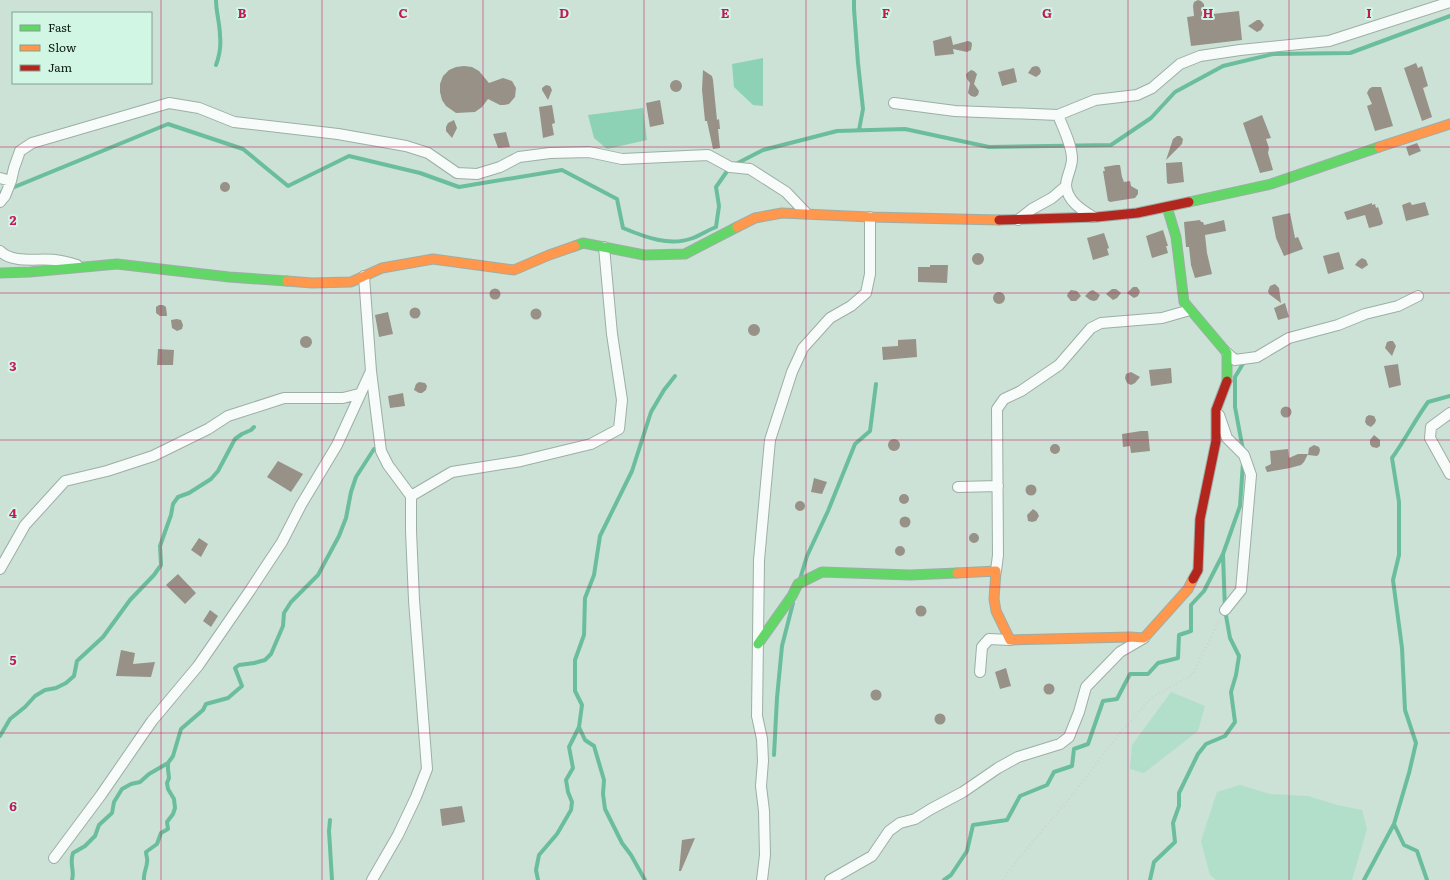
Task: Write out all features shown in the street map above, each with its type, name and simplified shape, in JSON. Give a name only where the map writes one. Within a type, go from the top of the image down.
[{"type":"street","points":[[894,103],[955,111],[1058,115],[1095,100],[1137,95],[1152,88],[1180,64],[1200,56],[1240,50],[1329,41],[1450,2]]},
{"type":"street","points":[[0,202],[5,196],[11,181],[20,151],[32,143],[170,103],[199,108],[234,122],[338,134],[406,146],[428,153],[457,173],[477,174],[500,167],[519,157],[550,153],[589,152],[622,159],[708,156],[730,167],[750,169],[786,192],[806,213]]},
{"type":"street","points":[[1058,115],[1072,158],[1066,186],[1075,206],[1093,217]]},
{"type":"street","points":[[0,273],[30,272],[117,264],[229,277],[312,284],[351,282],[382,268],[433,259],[514,270],[549,255],[583,243],[644,255],[685,254],[755,218],[782,213],[870,217],[1018,220],[1093,217],[1137,213],[1271,184],[1450,124]]},
{"type":"street","points":[[0,178],[11,181]]},
{"type":"street","points":[[1018,220],[1032,209],[1052,198],[1066,186]]},
{"type":"street","points":[[1167,207],[1176,237],[1184,302],[1235,360],[1257,357],[1289,338],[1338,325],[1365,314],[1398,306],[1418,296]]},
{"type":"street","points":[[762,880],[764,855],[764,811],[761,786],[763,761],[762,739],[757,716],[759,560],[770,440],[792,372],[803,348],[830,318],[851,306],[866,292],[870,274],[870,217]]},
{"type":"street","points":[[411,496],[452,472],[521,461],[591,444],[619,429],[622,400],[612,334],[604,247]]},
{"type":"street","points":[[0,251],[3,254],[19,259],[56,260],[83,266]]},
{"type":"street","points":[[364,276],[370,371],[381,451],[388,465],[411,496],[414,600],[427,769],[398,835],[372,880]]},
{"type":"street","points":[[1010,640],[996,611],[994,599],[998,554],[997,409],[1004,399],[1021,391],[1059,365],[1091,328],[1101,323],[1162,318],[1190,310]]},
{"type":"street","points":[[830,880],[872,856],[889,831],[900,823],[914,819],[963,792],[998,768],[1018,757],[1060,744],[1069,737],[1079,712],[1086,687],[1120,652],[1144,638],[1188,589],[1198,570],[1200,518],[1216,441],[1216,410],[1228,380],[1227,352]]},
{"type":"street","points":[[54,858],[152,721],[198,666],[282,542],[301,505],[336,445],[370,371]]},
{"type":"street","points":[[0,569],[25,524],[65,481],[107,471],[154,456],[208,429],[228,416],[284,398],[343,398],[359,394]]},
{"type":"street","points":[[1216,410],[1227,438],[1244,455],[1251,475],[1241,590],[1225,610]]},
{"type":"street","points":[[1450,413],[1431,427],[1430,438],[1450,474]]},
{"type":"street","points":[[958,487],[998,486]]},
{"type":"street","points":[[758,644],[792,596],[798,584],[822,572],[910,575],[996,571]]},
{"type":"street","points":[[980,672],[982,647],[989,639],[1144,638]]},
{"type":"path","points":[[1003,880],[1018,859],[1070,798],[1119,734],[1152,697],[1192,676],[1225,610]]},
{"type":"green space","points":[[763,58],[763,106],[753,105],[734,87],[732,64]]},
{"type":"green space","points":[[643,108],[647,140],[607,149],[594,138],[588,115]]},
{"type":"green space","points":[[1171,692],[1205,706],[1198,731],[1144,773],[1130,769],[1132,745]]},
{"type":"green space","points":[[1240,785],[1270,794],[1308,796],[1337,805],[1362,810],[1367,829],[1352,880],[1216,880],[1210,875],[1201,841],[1217,792]]},
{"type":"building","points":[[1198,0],[1204,4],[1204,15],[1239,11],[1242,40],[1191,46],[1187,17],[1194,16],[1194,2]]},
{"type":"building","points":[[1257,20],[1260,20],[1264,25],[1261,30],[1257,32],[1248,26]]},
{"type":"building","points":[[951,36],[953,45],[968,41],[971,42],[971,50],[967,52],[953,49],[954,54],[935,56],[933,41]]},
{"type":"building","points":[[1416,63],[1418,68],[1422,66],[1428,86],[1423,88],[1432,117],[1422,121],[1404,68]]},
{"type":"building","points":[[464,66],[472,67],[479,71],[489,83],[503,78],[512,81],[516,88],[515,97],[509,104],[500,105],[488,99],[482,107],[475,112],[456,113],[446,106],[442,100],[440,84],[443,76],[449,70]]},
{"type":"building","points":[[1032,67],[1039,67],[1041,71],[1036,77],[1028,73]]},
{"type":"building","points":[[1014,68],[1017,82],[1002,86],[998,72]]},
{"type":"building","points":[[703,70],[712,76],[713,80],[717,120],[719,119],[720,129],[718,129],[720,148],[713,149],[707,121],[705,121],[702,90]]},
{"type":"building","points":[[971,70],[977,74],[974,84],[979,91],[978,95],[975,97],[968,93],[970,83],[966,75]]},
{"type":"building","points":[[676,80],[680,82],[682,86],[680,90],[676,92],[672,90],[670,86],[672,82]]},
{"type":"building","points":[[546,85],[550,86],[552,90],[548,100],[542,90],[542,88]]},
{"type":"building","points":[[1372,87],[1381,87],[1393,126],[1375,131],[1367,106],[1372,104],[1367,93]]},
{"type":"building","points":[[660,100],[664,124],[650,127],[646,103]]},
{"type":"building","points":[[552,105],[555,123],[552,124],[554,135],[543,138],[539,107]]},
{"type":"building","points":[[1262,115],[1271,138],[1266,139],[1273,170],[1260,173],[1243,123]]},
{"type":"building","points":[[454,120],[457,128],[452,138],[446,131],[446,127],[448,123]]},
{"type":"building","points":[[506,132],[510,147],[498,148],[493,134]]},
{"type":"building","points":[[1180,136],[1183,139],[1182,144],[1166,160],[1173,139]]},
{"type":"building","points":[[1417,143],[1421,151],[1409,156],[1406,147]]},
{"type":"building","points":[[1182,162],[1184,182],[1167,183],[1166,163]]},
{"type":"building","points":[[1120,165],[1124,182],[1130,181],[1131,186],[1138,190],[1138,194],[1135,198],[1110,202],[1108,201],[1103,171],[1105,171],[1104,167]]},
{"type":"building","points":[[223,182],[227,182],[229,183],[229,191],[223,192],[220,189],[220,185]]},
{"type":"building","points":[[1410,202],[1412,205],[1425,202],[1429,215],[1406,221],[1402,205]]},
{"type":"building","points":[[1372,203],[1372,205],[1375,204],[1376,208],[1378,207],[1383,223],[1381,225],[1369,228],[1365,215],[1347,220],[1344,212]]},
{"type":"building","points":[[1290,213],[1295,238],[1298,237],[1303,249],[1284,256],[1276,238],[1272,217]]},
{"type":"building","points":[[1200,220],[1204,225],[1224,220],[1226,231],[1205,235],[1207,253],[1212,274],[1195,278],[1191,265],[1189,247],[1186,247],[1184,222]]},
{"type":"building","points":[[1163,230],[1168,246],[1166,246],[1168,253],[1152,258],[1146,236]]},
{"type":"building","points":[[1104,233],[1109,248],[1107,249],[1109,255],[1093,260],[1087,238]]},
{"type":"building","points":[[1339,252],[1344,269],[1328,274],[1323,256]]},
{"type":"building","points":[[976,253],[980,253],[984,259],[980,265],[976,265],[972,261],[972,257]]},
{"type":"building","points":[[1362,258],[1366,260],[1368,265],[1362,269],[1355,265]]},
{"type":"building","points":[[930,265],[948,265],[947,283],[918,282],[918,267],[930,267]]},
{"type":"building","points":[[1275,284],[1279,288],[1281,303],[1269,294],[1268,291],[1270,286]]},
{"type":"building","points":[[1133,287],[1137,287],[1140,291],[1138,296],[1134,298],[1127,293]]},
{"type":"building","points":[[493,289],[497,289],[499,290],[499,298],[493,299],[490,296],[490,292]]},
{"type":"building","points":[[1112,289],[1116,289],[1121,293],[1113,300],[1106,294]]},
{"type":"building","points":[[1071,290],[1077,291],[1081,296],[1076,301],[1071,301],[1067,296]]},
{"type":"building","points":[[1093,290],[1100,295],[1097,300],[1094,301],[1085,296]]},
{"type":"building","points":[[997,292],[1001,292],[1005,298],[1001,304],[997,304],[993,300],[993,296]]},
{"type":"building","points":[[1285,303],[1289,317],[1278,320],[1274,308]]},
{"type":"building","points":[[159,305],[166,307],[167,316],[160,316],[156,313],[156,307]]},
{"type":"building","points":[[413,308],[417,308],[419,309],[419,317],[413,318],[410,315],[410,311]]},
{"type":"building","points":[[536,308],[540,310],[542,314],[540,318],[536,320],[532,318],[530,314],[532,310]]},
{"type":"building","points":[[388,312],[393,334],[379,337],[375,315]]},
{"type":"building","points":[[171,320],[181,320],[183,325],[182,329],[177,331],[172,328]]},
{"type":"building","points":[[752,324],[756,324],[760,330],[756,336],[752,336],[748,332],[748,328]]},
{"type":"building","points":[[306,336],[310,338],[312,342],[310,346],[306,348],[302,346],[300,342],[302,338]]},
{"type":"building","points":[[916,339],[917,357],[883,360],[882,347],[898,346],[898,340]]},
{"type":"building","points":[[1393,341],[1396,346],[1392,356],[1385,348],[1387,342]]},
{"type":"building","points":[[158,349],[174,350],[173,365],[157,365]]},
{"type":"building","points":[[1398,364],[1401,385],[1389,388],[1384,366]]},
{"type":"building","points":[[1171,368],[1172,383],[1151,386],[1149,370]]},
{"type":"building","points":[[1131,372],[1140,377],[1131,385],[1127,383],[1125,378],[1126,374]]},
{"type":"building","points":[[419,382],[425,383],[427,386],[426,390],[422,393],[414,390],[416,384]]},
{"type":"building","points":[[403,393],[405,406],[390,408],[388,396]]},
{"type":"building","points":[[1286,406],[1290,408],[1292,412],[1290,416],[1286,418],[1282,416],[1280,412],[1282,408]]},
{"type":"building","points":[[1369,415],[1374,416],[1376,420],[1371,427],[1365,422],[1366,417]]},
{"type":"building","points":[[1148,431],[1150,451],[1131,453],[1130,446],[1123,447],[1122,434]]},
{"type":"building","points":[[1374,435],[1380,440],[1380,446],[1377,448],[1372,447],[1370,444],[1370,440]]},
{"type":"building","points":[[894,439],[898,441],[900,445],[898,449],[894,451],[890,449],[888,445],[890,441]]},
{"type":"building","points":[[1053,444],[1057,444],[1059,445],[1059,453],[1053,454],[1050,451],[1050,447]]},
{"type":"building","points":[[1314,445],[1319,447],[1319,454],[1317,456],[1308,455],[1309,448]]},
{"type":"building","points":[[1288,449],[1289,458],[1298,454],[1308,454],[1304,462],[1301,465],[1290,468],[1267,472],[1265,467],[1271,464],[1270,451]]},
{"type":"building","points":[[278,461],[303,474],[291,492],[267,477]]},
{"type":"building","points":[[814,478],[827,482],[822,494],[811,492]]},
{"type":"building","points":[[1029,485],[1033,485],[1035,486],[1035,494],[1029,495],[1026,492],[1026,488]]},
{"type":"building","points":[[902,494],[906,494],[908,495],[908,503],[902,504],[899,501],[899,497]]},
{"type":"building","points":[[798,501],[802,501],[804,502],[804,510],[798,511],[795,508],[795,504]]},
{"type":"building","points":[[1033,509],[1039,516],[1036,521],[1032,522],[1028,521],[1027,515]]},
{"type":"building","points":[[903,517],[907,517],[909,518],[909,526],[903,527],[900,524],[900,520]]},
{"type":"building","points":[[972,533],[976,533],[978,534],[978,542],[972,543],[969,540],[969,536]]},
{"type":"building","points":[[199,538],[208,544],[201,557],[191,550]]},
{"type":"building","points":[[898,546],[902,546],[904,547],[904,555],[898,556],[895,553],[895,549]]},
{"type":"building","points":[[178,574],[196,593],[185,604],[166,585]]},
{"type":"building","points":[[919,606],[923,606],[925,607],[925,615],[919,616],[916,613],[916,609]]},
{"type":"building","points":[[210,610],[218,616],[211,627],[203,621]]},
{"type":"building","points":[[121,650],[135,653],[133,664],[155,662],[151,677],[116,676]]},
{"type":"building","points":[[1006,668],[1011,686],[1000,689],[995,672]]},
{"type":"building","points":[[1049,683],[1053,685],[1055,689],[1053,693],[1049,695],[1045,693],[1043,689],[1045,685]]},
{"type":"building","points":[[876,689],[880,691],[882,695],[880,699],[876,701],[872,699],[870,695],[872,691]]},
{"type":"building","points":[[938,714],[942,714],[944,715],[944,723],[938,724],[935,721],[935,717]]},
{"type":"building","points":[[462,806],[465,822],[442,826],[440,809]]},
{"type":"building","points":[[695,838],[681,871],[679,871],[682,840]]},
{"type":"waterway","points":[[216,0],[220,51],[216,65]]},
{"type":"waterway","points":[[854,0],[863,109],[859,130]]},
{"type":"waterway","points":[[0,193],[168,124],[243,149],[288,186],[349,156],[420,173],[459,187],[562,170],[617,199],[623,228],[657,240],[675,242],[684,241],[716,227],[719,206],[716,187],[730,167],[763,150],[837,131],[905,129],[989,147],[1111,145],[1151,118],[1175,92],[1223,66],[1273,54],[1350,53],[1450,16]]},
{"type":"waterway","points":[[1243,450],[1235,407],[1235,377],[1244,362]]},
{"type":"waterway","points":[[645,880],[631,855],[622,843],[605,809],[603,794],[604,780],[594,746],[585,740],[579,727],[582,705],[575,691],[575,660],[584,635],[585,598],[594,575],[600,536],[632,471],[651,412],[664,390],[675,376]]},
{"type":"waterway","points":[[800,579],[807,556],[828,511],[855,444],[870,431],[876,384]]},
{"type":"waterway","points":[[1364,880],[1394,824],[1416,743],[1405,710],[1402,648],[1393,580],[1399,555],[1399,502],[1392,458],[1428,402],[1450,396]]},
{"type":"waterway","points":[[0,736],[10,719],[25,707],[35,696],[45,690],[56,688],[66,683],[74,676],[77,661],[103,637],[130,600],[154,575],[161,565],[160,546],[171,515],[173,504],[178,497],[189,493],[211,479],[218,471],[235,439],[254,427]]},
{"type":"waterway","points":[[144,880],[147,861],[146,852],[157,844],[161,833],[168,829],[167,822],[173,814],[175,808],[174,799],[168,789],[167,783],[169,778],[168,763],[173,756],[181,729],[203,710],[206,704],[228,698],[242,686],[235,668],[239,665],[265,660],[271,654],[283,626],[284,613],[291,602],[318,575],[339,536],[346,518],[351,492],[356,477],[374,449]]},
{"type":"waterway","points":[[944,880],[951,875],[967,851],[973,825],[1007,820],[1020,796],[1047,785],[1054,772],[1072,766],[1074,749],[1088,744],[1103,701],[1117,699],[1130,674],[1148,674],[1158,663],[1178,658],[1179,635],[1191,631],[1191,605],[1204,591],[1223,554],[1240,506],[1243,463]]},
{"type":"waterway","points":[[1150,880],[1154,862],[1175,842],[1173,823],[1179,806],[1179,793],[1198,754],[1206,744],[1225,736],[1235,722],[1231,692],[1239,656],[1230,638],[1225,610],[1223,555]]},
{"type":"waterway","points":[[774,755],[782,646],[793,603]]},
{"type":"waterway","points":[[538,880],[536,870],[539,855],[557,834],[571,810],[572,802],[568,792],[566,780],[573,768],[569,747],[579,727]]},
{"type":"waterway","points":[[72,880],[73,853],[85,846],[95,836],[99,825],[112,813],[114,802],[122,789],[131,784],[140,782],[149,774],[168,763]]},
{"type":"waterway","points":[[330,820],[329,831],[332,880]]},
{"type":"waterway","points":[[1394,824],[1404,845],[1417,851],[1427,880]]},
{"type":"traffic: fast","points":[[1189,202],[1271,184],[1379,147]]},
{"type":"traffic: fast","points":[[1167,207],[1176,237],[1184,302],[1227,353],[1227,381]]},
{"type":"traffic: fast","points":[[575,246],[583,243],[644,255],[685,254],[737,227]]},
{"type":"traffic: fast","points":[[0,273],[30,272],[117,264],[229,277],[287,281]]},
{"type":"traffic: fast","points":[[758,644],[792,596],[798,584],[822,572],[910,575],[957,573]]},
{"type":"traffic: slow","points":[[1379,147],[1450,124]]},
{"type":"traffic: slow","points":[[737,227],[755,218],[782,213],[999,220]]},
{"type":"traffic: slow","points":[[287,281],[312,283],[351,282],[382,268],[433,259],[514,270],[575,246]]},
{"type":"traffic: slow","points":[[957,573],[996,571],[994,599],[996,611],[1010,640],[1130,637],[1144,638],[1188,589],[1193,579]]},
{"type":"traffic: jam","points":[[999,220],[1097,217],[1137,213],[1189,202]]},
{"type":"traffic: jam","points":[[1193,579],[1198,570],[1200,519],[1216,441],[1216,410],[1227,381]]}]
